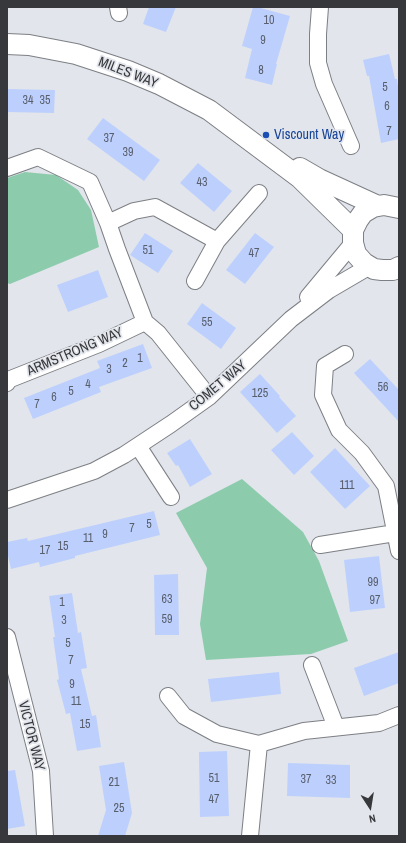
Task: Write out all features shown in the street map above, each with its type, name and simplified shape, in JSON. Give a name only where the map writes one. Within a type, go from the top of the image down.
[{"type":"street","points":[[320,7],[318,62],[324,84],[350,146]]},
{"type":"street","name":"MILES WAY","points":[[7,44],[76,54],[128,71],[159,84],[208,110],[300,178],[353,236]]},
{"type":"street","name":"MILES WAY","points":[[238,131],[318,178],[393,206]]},
{"type":"street","points":[[7,168],[38,157],[90,182],[108,223],[145,322],[158,333],[209,397]]},
{"type":"street","points":[[195,281],[218,241],[259,193]]},
{"type":"street","name":"MILES WAY","points":[[393,206],[373,207],[364,213],[358,220],[353,236],[356,254],[364,263],[384,268],[399,285]]},
{"type":"street","points":[[108,223],[134,211],[155,207],[218,241]]},
{"type":"street","name":"COMET WAY","points":[[291,319],[353,236]]},
{"type":"street","name":"COMET WAY","points":[[7,500],[94,471],[124,455],[209,397],[291,319],[329,290],[384,268]]},
{"type":"street","name":"ARMSTRONG WAY","points":[[7,383],[8,380],[99,344],[145,322]]},
{"type":"street","points":[[345,354],[325,366],[323,395],[339,430],[362,452],[386,486],[399,551]]},
{"type":"street","points":[[138,446],[171,497]]},
{"type":"street","points":[[320,545],[395,532]]},
{"type":"street","name":"VICTOR WAY","points":[[8,646],[41,771],[45,836]]},
{"type":"street","points":[[312,665],[336,727]]},
{"type":"street","points":[[168,696],[184,716],[217,734],[259,744],[304,731],[379,723],[399,715]]},
{"type":"street","points":[[250,836],[259,744]]},
{"type":"green space","points":[[25,172],[56,175],[78,190],[91,210],[99,247],[10,284],[7,283],[7,178]]},
{"type":"green space","points":[[242,479],[303,532],[319,561],[348,641],[311,654],[206,660],[200,624],[207,568],[176,513]]},
{"type":"building","points":[[149,7],[176,7],[166,32],[143,24]]},
{"type":"building","points":[[253,7],[290,16],[276,64],[272,85],[245,78],[252,49],[242,46]]},
{"type":"building","points":[[389,54],[395,79],[397,79],[399,93],[399,139],[381,143],[369,76],[367,76],[363,60]]},
{"type":"building","points":[[7,89],[55,90],[54,113],[7,112]]},
{"type":"building","points":[[103,118],[160,160],[144,181],[87,139]]},
{"type":"building","points":[[198,163],[232,191],[214,212],[180,183]]},
{"type":"building","points":[[145,233],[173,251],[158,273],[130,255]]},
{"type":"building","points":[[255,233],[274,247],[245,284],[226,270]]},
{"type":"building","points":[[98,270],[108,297],[68,312],[57,285]]},
{"type":"building","points":[[202,303],[236,328],[221,349],[187,324]]},
{"type":"building","points":[[143,344],[152,368],[99,387],[101,392],[33,419],[24,398],[100,368],[97,361]]},
{"type":"building","points":[[370,359],[399,390],[399,422],[354,373]]},
{"type":"building","points":[[260,374],[296,416],[277,433],[240,392]]},
{"type":"building","points":[[292,432],[314,456],[294,475],[271,450]]},
{"type":"building","points":[[190,439],[212,474],[190,487],[178,465],[176,466],[167,453]]},
{"type":"building","points":[[335,448],[370,486],[345,509],[310,472]]},
{"type":"building","points":[[154,511],[160,535],[75,556],[75,558],[40,567],[39,562],[11,569],[7,552],[7,542],[27,538],[28,541]]},
{"type":"building","points":[[379,556],[385,608],[350,612],[344,560]]},
{"type":"building","points":[[178,574],[179,635],[155,635],[154,575]]},
{"type":"building","points":[[72,593],[78,633],[81,632],[87,668],[81,669],[92,716],[96,715],[101,747],[77,751],[70,713],[66,714],[57,680],[59,679],[53,637],[55,637],[49,596]]},
{"type":"building","points":[[399,652],[399,683],[364,696],[354,668]]},
{"type":"building","points":[[279,672],[281,694],[211,702],[208,679]]},
{"type":"building","points":[[227,751],[229,816],[200,817],[199,752]]},
{"type":"building","points":[[124,762],[132,813],[125,836],[98,836],[106,810],[99,766]]},
{"type":"building","points":[[288,763],[350,765],[350,798],[287,796]]},
{"type":"building","points":[[15,770],[25,826],[7,829],[7,771]]},
{"type":"place","name":"Viscount Way","points":[[266,135]]}]
